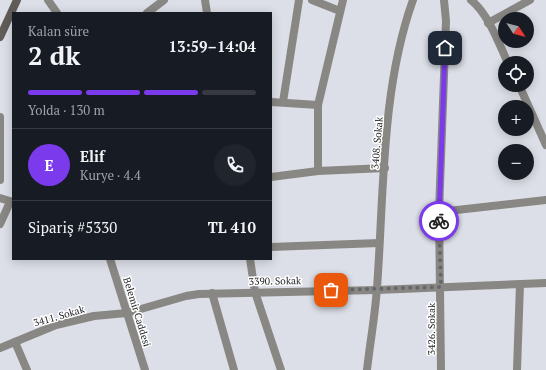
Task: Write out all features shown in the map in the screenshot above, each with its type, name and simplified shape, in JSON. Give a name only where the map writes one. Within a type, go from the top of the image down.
[{"type":"main road","points":[[0,37],[17,0]]},
{"type":"street","points":[[48,0],[56,12]]},
{"type":"street","points":[[148,12],[164,0]]},
{"type":"street","points":[[205,0],[207,12]]},
{"type":"street","points":[[283,102],[299,0]]},
{"type":"street","points":[[312,0],[340,11]]},
{"type":"street","points":[[318,171],[318,105],[342,0]]},
{"type":"street","name":"3408. Sokak","points":[[367,370],[377,290],[384,168],[396,62],[403,29],[413,0]]},
{"type":"street","name":"3426. Sokak","points":[[441,370],[439,212],[446,21],[444,0]]},
{"type":"street","points":[[488,23],[530,0]]},
{"type":"street","points":[[475,2],[488,23],[504,56]]},
{"type":"street","points":[[521,92],[546,145]]},
{"type":"street","points":[[272,102],[318,105]]},
{"type":"street","points":[[0,117],[0,180]]},
{"type":"street","points":[[272,177],[318,171],[384,168]]},
{"type":"street","points":[[0,198],[11,202],[0,224]]},
{"type":"street","points":[[439,212],[546,200]]},
{"type":"street","points":[[272,247],[379,243]]},
{"type":"street","name":"Belemir Caddesi","points":[[110,260],[144,370]]},
{"type":"street","points":[[250,260],[255,292],[281,370]]},
{"type":"street","name":"3390. Sokak","points":[[127,313],[186,296],[212,293],[377,290],[546,283]]},
{"type":"street","points":[[517,370],[520,284]]},
{"type":"street","points":[[212,293],[234,370]]},
{"type":"street","name":"3411. Sokak","points":[[0,348],[37,332],[70,321],[94,316],[127,313]]},
{"type":"street","points":[[15,342],[27,370]]},
{"type":"way so far","points":[[331,290],[377,290],[441,287],[439,221]]},
{"type":"route","points":[[439,221],[445,48]]}]
